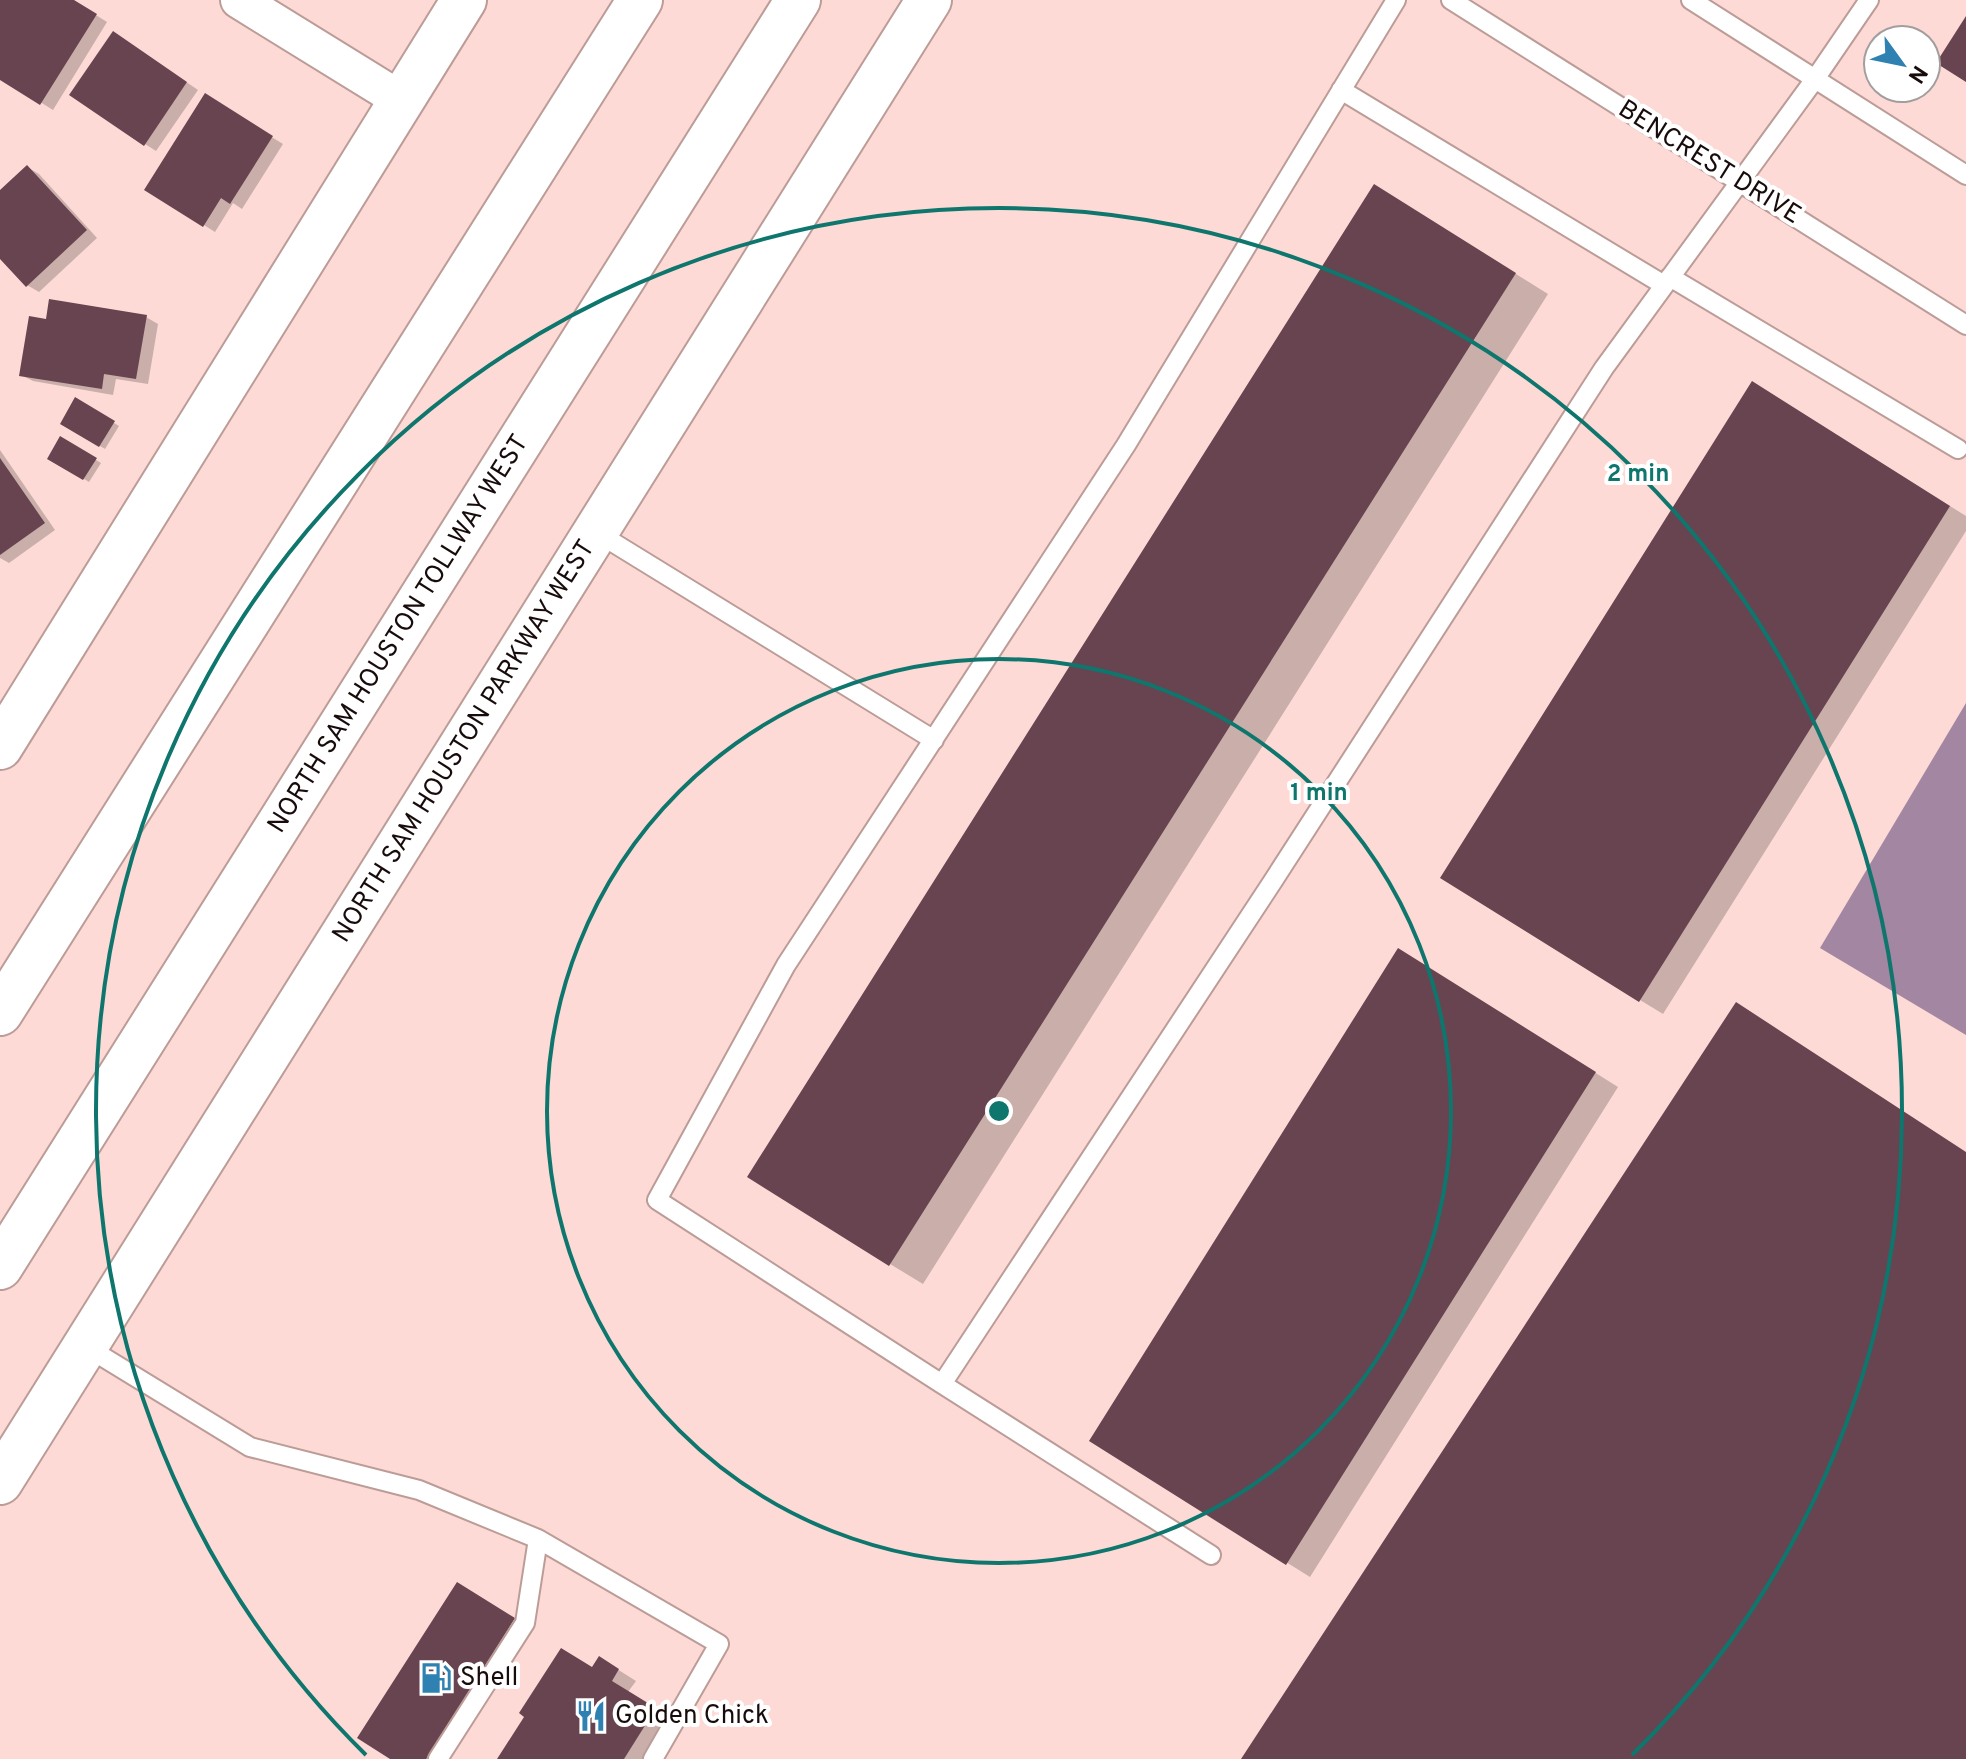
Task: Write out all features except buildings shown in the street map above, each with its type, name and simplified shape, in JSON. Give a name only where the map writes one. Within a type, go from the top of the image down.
[{"type":"main road","points":[[0,747],[464,0]]},
{"type":"main road","points":[[0,1013],[640,0]]},
{"type":"main road","name":"NORTH SAM HOUSTON TOLLWAY WEST","points":[[0,1267],[798,0]]},
{"type":"main road","name":"NORTH SAM HOUSTON PARKWAY WEST","points":[[0,1482],[929,0]]},
{"type":"street","points":[[239,0],[401,100]]},
{"type":"lane","points":[[1211,1555],[657,1200],[786,965],[1126,445],[1396,0]]},
{"type":"lane","name":"BENCREST DRIVE","points":[[1451,0],[1966,325]]},
{"type":"lane","points":[[1691,0],[1966,175]]},
{"type":"lane","points":[[942,1384],[1604,368],[1869,0]]},
{"type":"lane","points":[[1341,90],[1958,449]]},
{"type":"lane","points":[[596,532],[934,740]]},
{"type":"lane","points":[[85,1346],[250,1447],[419,1490],[538,1539],[719,1644],[653,1759]]},
{"type":"lane","points":[[438,1759],[525,1623],[538,1539]]},
{"type":"shaded area","points":[[1966,703],[1966,1035],[1820,948]]},
{"type":"place","name":"Shell","points":[[436,1678]]},
{"type":"place","name":"Golden Chick","points":[[591,1716]]}]
